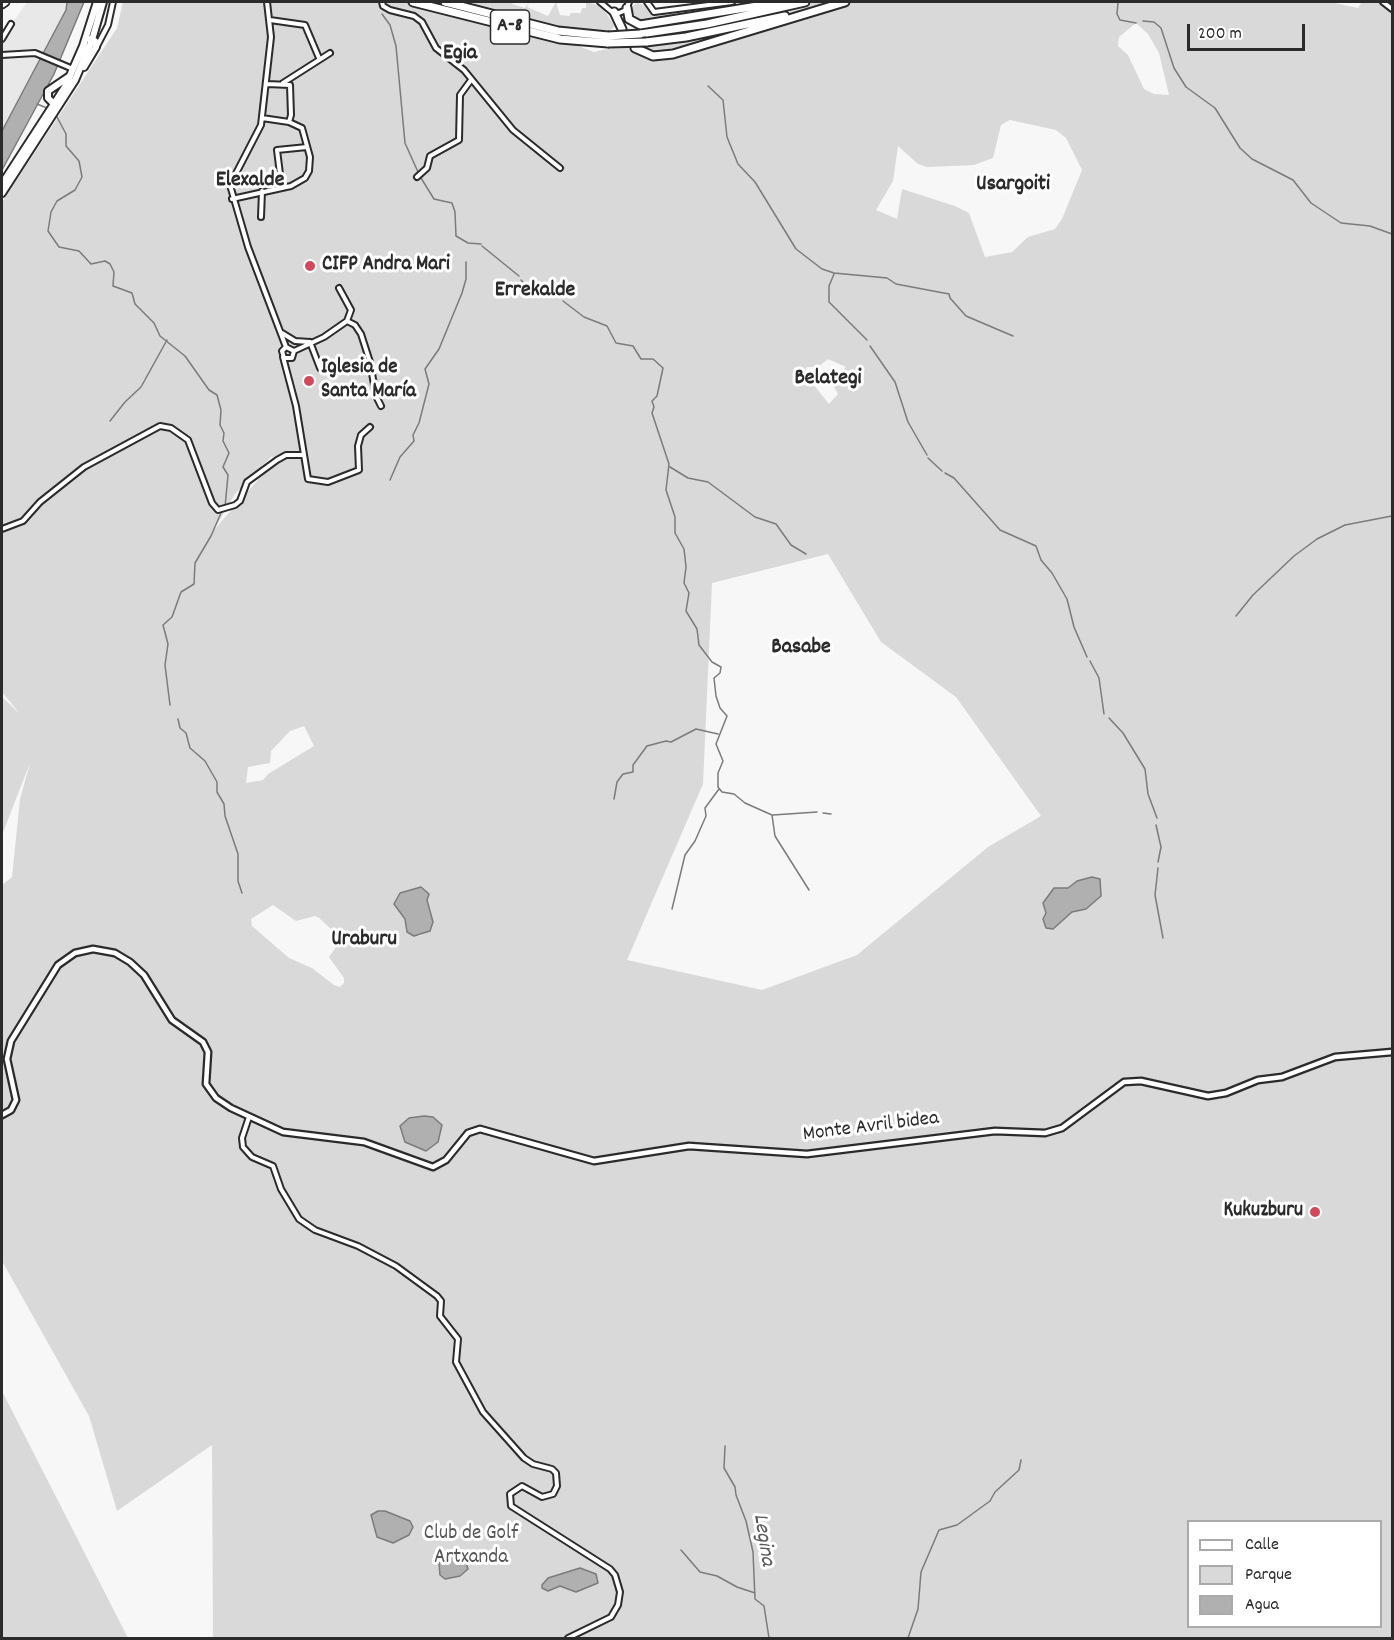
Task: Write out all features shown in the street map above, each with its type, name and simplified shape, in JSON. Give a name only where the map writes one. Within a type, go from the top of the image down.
[{"type":"highway","points":[[56,105],[48,98],[48,91],[73,74],[94,52],[91,40],[97,2]]},
{"type":"highway","points":[[2,193],[56,105],[91,40],[103,2]]},
{"type":"highway","name":"A-8","points":[[413,2],[560,39],[646,42],[740,26],[840,2]]},
{"type":"highway","name":"A-8","points":[[445,2],[558,31],[608,39],[707,24],[806,2]]},
{"type":"highway","points":[[628,5],[629,18],[640,25],[782,2]]},
{"type":"highway","points":[[635,48],[653,56],[673,54],[845,2]]},
{"type":"highway","points":[[614,12],[622,29]]},
{"type":"highway","points":[[2,184],[56,105]]},
{"type":"street","points":[[94,52],[102,38],[113,2]]},
{"type":"street","points":[[267,2],[270,20],[267,84],[260,129],[231,179],[232,199],[281,333],[290,348],[290,359],[283,357]]},
{"type":"street","points":[[382,2],[383,6],[390,10],[422,22],[436,48],[454,60],[521,139],[560,168]]},
{"type":"street","points":[[600,2],[607,4],[614,12],[623,12],[633,2]]},
{"type":"street","points":[[647,2],[654,12],[732,2]]},
{"type":"street","points":[[1383,2],[1392,9]]},
{"type":"street","points":[[270,20],[305,25],[310,30],[319,58]]},
{"type":"street","points":[[2,39],[11,24]]},
{"type":"street","points":[[91,40],[102,38]]},
{"type":"street","points":[[2,55],[35,53],[60,64],[73,74]]},
{"type":"street","points":[[283,84],[319,58],[330,53]]},
{"type":"street","points":[[289,122],[291,115],[290,78]]},
{"type":"street","points":[[417,177],[427,168],[430,156],[459,140],[460,95],[471,80]]},
{"type":"street","points":[[267,84],[290,85]]},
{"type":"street","points":[[232,199],[291,186],[305,178],[311,162],[302,128],[289,122],[262,118]]},
{"type":"street","points":[[245,144],[250,147]]},
{"type":"street","points":[[281,182],[277,150],[307,147]]},
{"type":"street","points":[[261,217],[262,191]]},
{"type":"street","points":[[339,288],[351,309],[347,321],[310,342],[282,351],[296,406],[308,479],[328,482],[360,469],[356,451],[361,435],[370,427]]},
{"type":"street","points":[[347,321],[355,325],[362,334],[376,396],[381,406]]},
{"type":"street","points":[[281,333],[295,341],[310,342]]},
{"type":"street","points":[[290,348],[295,341]]},
{"type":"street","points":[[310,342],[320,368]]},
{"type":"street","points":[[2,529],[23,521],[40,502],[84,467],[159,426],[171,428],[188,440],[212,503],[218,510],[235,505],[240,501],[247,482],[277,459],[303,455]]},
{"type":"street","points":[[2,1115],[11,1110],[16,1100],[7,1059],[9,1044],[58,965],[75,952],[96,948],[115,953],[139,969],[172,1020],[205,1045],[208,1055],[206,1080],[210,1092],[249,1117],[242,1138],[243,1147],[252,1157],[273,1166],[281,1190],[299,1219],[315,1230],[358,1246],[396,1266],[437,1296],[441,1303],[441,1318],[458,1339],[456,1362],[483,1412],[524,1458],[556,1473],[557,1486],[553,1494],[542,1497],[522,1486],[510,1494],[511,1506],[610,1569],[615,1575],[620,1592],[618,1605],[611,1617],[568,1638]]},
{"type":"street","name":"Monte Avril bidea","points":[[249,1117],[283,1132],[364,1142],[433,1167],[447,1160],[468,1133],[480,1129],[594,1161],[689,1146],[807,1154],[995,1131],[1052,1132],[1062,1128],[1124,1082],[1141,1080],[1208,1096],[1226,1093],[1258,1080],[1287,1075],[1335,1056],[1392,1052]]},
{"type":"shaded area","points":[[27,2],[67,2],[66,10],[2,131],[2,38]]},
{"type":"green space","name":"Club de Golf Artxanda","points":[[123,2],[411,2],[560,39],[594,52],[817,2],[1330,2],[1358,8],[1362,2],[1392,2],[1392,1638],[213,1638],[212,1445],[117,1511],[89,1416],[2,1261],[2,885],[12,877],[20,799],[30,763],[2,835],[2,697],[20,714],[2,692],[2,202],[117,28]],"holes":[[[1136,23],[1148,34],[1159,53],[1169,95],[1154,94],[1144,89],[1128,55],[1118,46],[1119,37]],[[1010,120],[1056,130],[1066,138],[1082,170],[1062,219],[1055,229],[1028,237],[1012,252],[985,257],[969,213],[955,206],[902,189],[897,219],[876,210],[893,181],[898,146],[918,164],[927,167],[974,165],[993,158],[1001,125]],[[828,359],[846,367],[832,383],[838,394],[829,404],[804,373],[807,367],[818,367]],[[279,456],[213,531],[235,494],[271,457]],[[828,554],[881,642],[956,697],[1041,816],[988,847],[857,955],[762,990],[627,960],[703,784],[712,583]],[[304,726],[314,746],[268,774],[263,780],[246,783],[248,767],[270,763],[271,751],[290,731]],[[416,888],[428,902],[433,922],[430,931],[419,936],[405,925],[406,919],[394,904],[401,893],[408,893]],[[273,905],[296,921],[315,916],[319,918],[342,939],[329,957],[344,978],[344,983],[340,987],[334,985],[312,968],[289,958],[252,926],[251,919]]]},
{"type":"green space","points":[[473,2],[513,2],[512,4],[525,8],[529,2],[527,7],[548,16],[556,2],[560,15],[569,16],[571,13],[581,13],[582,8],[586,8],[586,3],[590,3],[601,6],[615,26],[611,30],[577,30],[516,18],[474,5]]},
{"type":"green space","points":[[637,3],[648,6],[653,19],[652,13],[715,3],[716,9],[640,22],[632,13],[631,7]]},
{"type":"green space","points":[[2,1391],[128,1638],[2,1638]]},
{"type":"water","points":[[67,2],[84,2],[54,74],[2,170],[2,131],[66,10]]},
{"type":"water","points":[[1092,877],[1100,879],[1101,896],[1086,909],[1072,912],[1053,929],[1046,928],[1043,919],[1046,913],[1043,903],[1054,888],[1068,888],[1077,881]]},
{"type":"water","points":[[421,887],[429,894],[427,900],[433,922],[430,931],[414,936],[407,932],[405,919],[394,904],[400,893]]},
{"type":"water","points":[[433,1117],[442,1125],[438,1142],[426,1151],[405,1142],[400,1126],[409,1118]]},
{"type":"water","points":[[378,1511],[385,1511],[410,1521],[413,1527],[409,1535],[393,1543],[377,1537],[371,1515]]},
{"type":"water","points":[[453,1553],[464,1557],[468,1569],[460,1576],[445,1579],[440,1575],[439,1564],[444,1557]]},
{"type":"water","points":[[580,1568],[596,1574],[598,1583],[576,1592],[560,1586],[548,1591],[542,1588],[548,1578]]},
{"type":"waterway","points":[[1118,2],[1117,14],[1120,20],[1136,23]]},
{"type":"waterway","points":[[382,14],[390,25],[396,46],[405,143],[418,172]]},
{"type":"waterway","points":[[1143,21],[1154,22],[1161,28],[1174,68],[1186,87],[1215,108],[1240,148],[1252,159],[1293,180],[1311,203],[1341,223],[1370,226],[1392,234]]},
{"type":"waterway","points":[[708,86],[723,100],[727,137],[738,164],[755,182],[796,249],[822,269],[834,273],[887,278],[896,284],[949,294],[966,316],[1013,336]]},
{"type":"waterway","points":[[37,104],[47,108]]},
{"type":"waterway","points":[[57,117],[66,134],[66,146],[79,161],[82,177],[75,190],[57,201],[51,212],[48,231],[59,247],[79,251],[91,264],[105,261],[110,264],[114,272],[113,286],[132,293],[135,304],[154,323],[160,336],[185,356],[209,390],[217,395],[221,410],[220,425],[224,433],[223,441],[229,453],[223,467],[228,475],[225,507]]},
{"type":"waterway","points":[[421,178],[434,199],[452,203],[455,212],[456,236],[468,243],[481,244]]},
{"type":"waterway","points":[[482,246],[519,276]]},
{"type":"waterway","points":[[390,480],[400,457],[414,441],[413,435],[419,423],[429,384],[425,369],[439,349],[462,293],[466,279],[466,262]]},
{"type":"waterway","points":[[834,274],[829,286],[829,302],[867,340]]},
{"type":"waterway","points":[[521,280],[536,291]]},
{"type":"waterway","points":[[563,301],[584,317],[607,326],[616,343],[633,346],[641,359],[653,359],[663,368],[657,396],[652,401],[654,407],[652,413],[669,464],[666,490],[675,517],[675,533],[684,549],[686,567],[684,583],[689,593],[686,611],[697,629],[699,645],[712,662],[721,667],[720,673],[714,678],[716,696],[720,708],[727,716],[716,744],[723,761],[718,773],[718,787],[722,792],[734,794],[745,803],[772,815],[775,836],[809,890]]},
{"type":"waterway","points":[[110,421],[141,387],[167,340]]},
{"type":"waterway","points":[[870,346],[895,382],[908,422],[927,455]]},
{"type":"waterway","points":[[928,458],[942,471]]},
{"type":"waterway","points":[[670,467],[688,478],[708,482],[755,517],[776,524],[791,545],[806,554]]},
{"type":"waterway","points":[[945,473],[954,478],[1000,530],[1036,546],[1041,560],[1052,573],[1067,599],[1074,627],[1087,657]]},
{"type":"waterway","points":[[170,705],[165,665],[168,644],[163,625],[172,617],[181,592],[194,584],[195,563],[221,513]]},
{"type":"waterway","points":[[1236,616],[1253,595],[1294,556],[1317,539],[1345,525],[1392,516]]},
{"type":"waterway","points":[[1090,661],[1099,678],[1104,714]]},
{"type":"waterway","points":[[1109,718],[1123,733],[1145,769],[1148,794],[1157,818]]},
{"type":"waterway","points":[[178,719],[180,728],[186,733],[190,748],[205,761],[217,782],[217,792],[224,804],[225,816],[238,854],[238,881],[242,893]]},
{"type":"waterway","points":[[614,799],[617,782],[623,774],[633,772],[633,765],[647,746],[666,741],[671,742],[696,729],[718,734]]},
{"type":"waterway","points":[[672,909],[685,855],[695,841],[706,816],[705,808],[719,789]]},
{"type":"waterway","points":[[773,815],[817,812]]},
{"type":"waterway","points":[[823,813],[831,814]]},
{"type":"waterway","points":[[1156,825],[1161,847],[1158,862]]},
{"type":"waterway","points":[[1158,868],[1155,895],[1163,938]]},
{"type":"waterway","name":"Legina","points":[[725,1446],[724,1468],[735,1487],[746,1521],[753,1552],[755,1599],[764,1606],[769,1638]]},
{"type":"waterway","points":[[908,1638],[918,1609],[921,1572],[939,1530],[957,1525],[990,1501],[995,1492],[1019,1470],[1021,1460]]},
{"type":"waterway","points":[[681,1550],[700,1572],[717,1576],[737,1587],[755,1593]]},
{"type":"place","name":"CIFP Andra Mari","points":[[310,266]]},
{"type":"place","name":"Iglesia de Santa María","points":[[309,381]]},
{"type":"place","name":"Kukuzburu","points":[[1315,1212]]},
{"type":"district","name":"Egia","points":[[460,55]]},
{"type":"district","name":"Elexalde","points":[[250,182]]},
{"type":"district","name":"Usargoiti","points":[[1013,186]]},
{"type":"district","name":"Errekalde","points":[[535,292]]},
{"type":"district","name":"Belategi","points":[[828,380]]},
{"type":"district","name":"Basabe","points":[[801,649]]},
{"type":"district","name":"Uraburu","points":[[364,941]]}]
